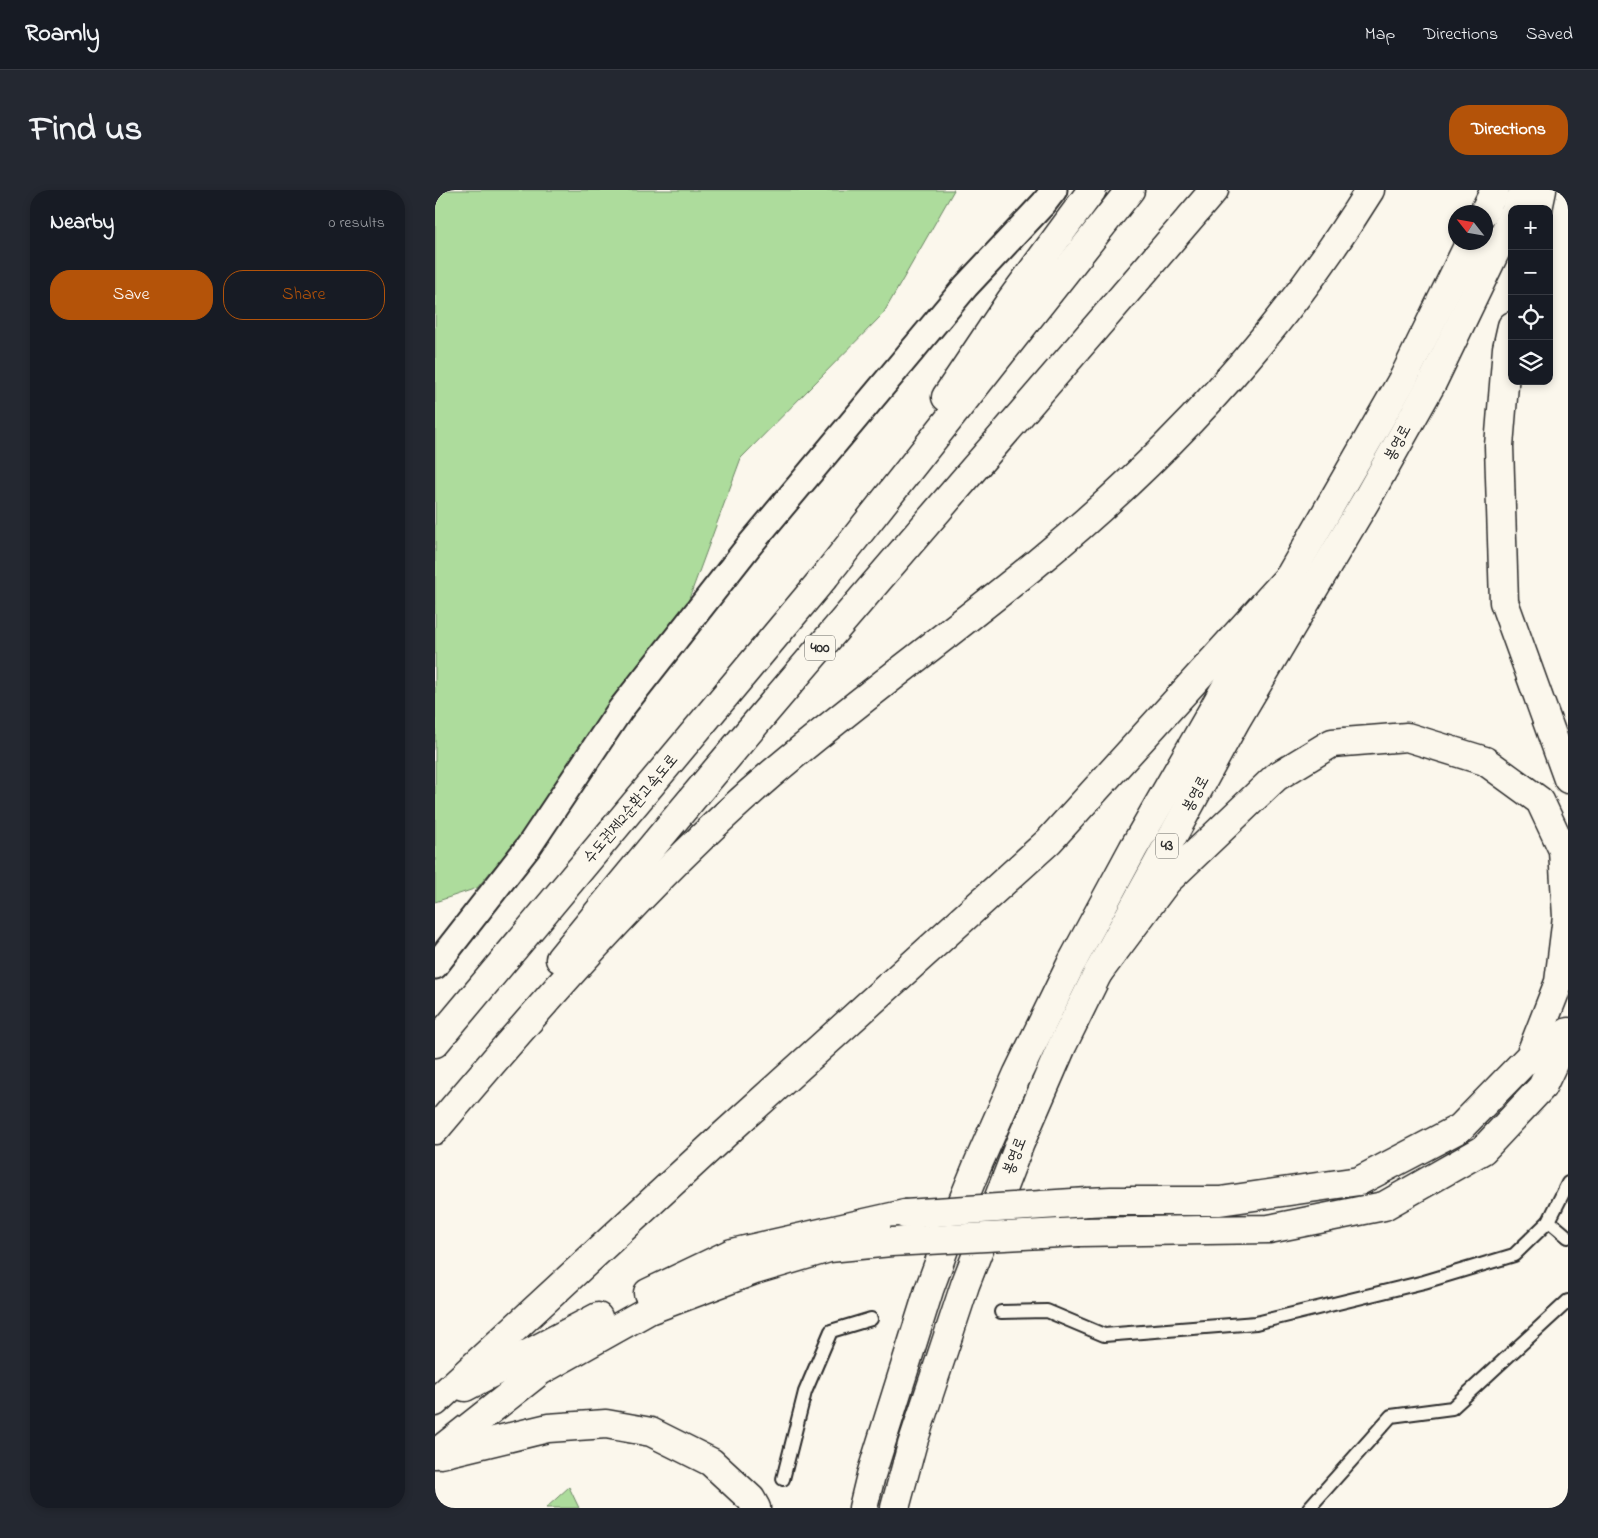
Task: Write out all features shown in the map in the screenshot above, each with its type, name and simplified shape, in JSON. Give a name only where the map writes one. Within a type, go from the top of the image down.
[{"type":"highway","points":[[827,575],[1011,300],[1092,190]]},
{"type":"highway","name":"400","points":[[827,575],[1130,190]]},
{"type":"highway","name":"400","points":[[435,1114],[663,833],[942,504],[1214,190]]},
{"type":"highway","points":[[435,1130],[503,1049],[577,966],[693,846],[767,778],[841,716],[1039,561],[1159,453],[1212,398],[1267,336],[1314,273],[1370,190]]},
{"type":"highway","points":[[1488,205],[1495,190]]},
{"type":"highway","points":[[1518,205],[1525,190]]},
{"type":"highway","points":[[1539,205],[1542,190]]},
{"type":"highway","name":"봉영로","points":[[895,1508],[912,1445],[965,1285],[1020,1143],[1062,1046],[1098,973],[1236,720],[1368,497],[1432,383],[1508,226]]},
{"type":"highway","name":"봉영로","points":[[863,1508],[871,1475],[932,1281],[978,1164],[1018,1073],[1071,964],[1133,849],[1404,377],[1466,250]]},
{"type":"highway","points":[[1509,340],[1499,446],[1503,602],[1568,779]]},
{"type":"highway","name":"수도권제2순환고속도로","points":[[435,1043],[827,575]]},
{"type":"highway","points":[[435,1402],[733,1127],[1049,841],[1287,579]]},
{"type":"highway","points":[[435,1402],[622,1305],[732,1253],[905,1214],[1111,1201],[1220,1201],[1359,1182],[1460,1128],[1529,1056],[1559,982],[1567,916],[1563,850],[1540,801],[1485,761],[1407,737],[1332,743],[1276,777],[1167,881],[1098,973]]},
{"type":"highway","points":[[435,1455],[540,1371],[649,1310],[755,1270],[829,1248],[891,1242],[1079,1232],[1269,1229],[1384,1206],[1483,1150],[1542,1087],[1568,1032]]},
{"type":"highway","points":[[435,1455],[548,1428],[606,1424],[651,1432],[711,1462],[751,1499],[756,1508]]},
{"type":"street","points":[[435,966],[529,846],[620,710],[748,547],[966,286],[1045,203],[1054,190]]},
{"type":"lane","points":[[1001,1312],[1047,1311],[1104,1335],[1256,1323],[1423,1282],[1514,1255],[1549,1221],[1568,1183]]},
{"type":"lane","points":[[1549,1221],[1568,1237]]},
{"type":"lane","points":[[1309,1508],[1391,1416],[1452,1408],[1568,1301]]},
{"type":"lane","points":[[783,1480],[805,1392],[831,1331],[871,1319]]},
{"type":"green space","points":[[435,190],[954,190],[883,314],[741,458],[666,661],[477,888],[435,902]]},
{"type":"green space","points":[[569,1487],[579,1508],[546,1508]]}]
